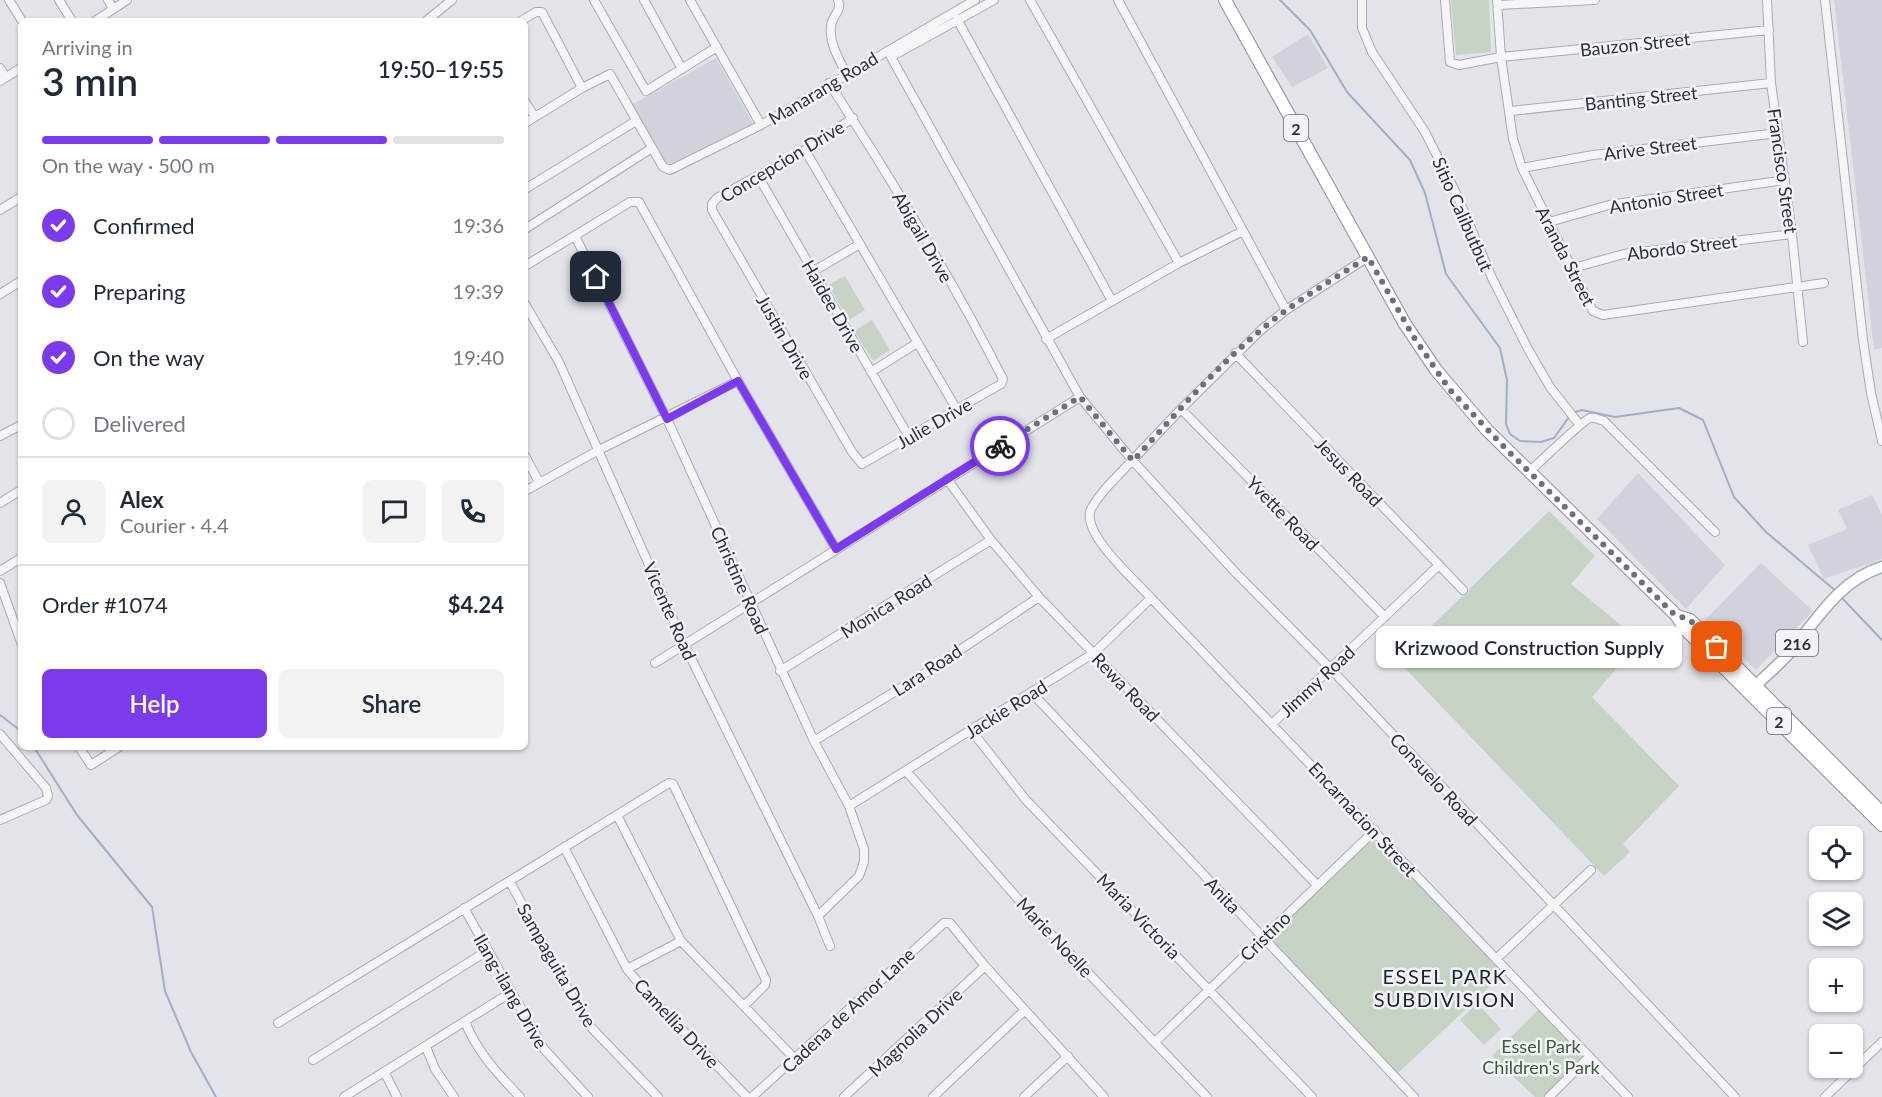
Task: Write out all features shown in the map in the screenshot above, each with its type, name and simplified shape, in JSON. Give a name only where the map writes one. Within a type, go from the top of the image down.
[{"type":"highway","name":"2","points":[[1225,0],[1413,336],[1450,390],[1529,472],[1677,616],[1685,629],[1755,687],[1882,813]]},
{"type":"highway","name":"2","points":[[1755,687],[1882,825]]},
{"type":"highway","points":[[1755,687],[1882,806]]},
{"type":"main road","name":"216","points":[[1755,687],[1789,653],[1844,588],[1856,578],[1882,567]]},
{"type":"street","points":[[9,0],[20,18]]},
{"type":"street","points":[[59,0],[70,18]]},
{"type":"street","points":[[108,0],[113,9]]},
{"type":"street","points":[[100,18],[127,0]]},
{"type":"street","points":[[430,18],[452,0]]},
{"type":"street","points":[[594,0],[646,91],[717,47]]},
{"type":"street","points":[[644,0],[682,69]]},
{"type":"street","points":[[690,0],[761,124]]},
{"type":"street","points":[[838,0],[840,9],[831,26],[833,47],[846,73]]},
{"type":"street","name":"Manarang Road","points":[[652,148],[667,170],[761,124],[975,0]]},
{"type":"street","points":[[994,0],[957,19],[1112,301]]},
{"type":"street","points":[[1030,0],[1179,263]]},
{"type":"street","points":[[1118,0],[1286,310]]},
{"type":"street","name":"Sitio Calibutbut","points":[[1362,0],[1362,28],[1372,52],[1425,132],[1456,193],[1492,278],[1528,349],[1551,387],[1577,421]]},
{"type":"street","name":"Bauzon Street","points":[[1446,0],[1450,62],[1459,65],[1501,57],[1769,30]]},
{"type":"street","points":[[1498,3],[1595,0]]},
{"type":"street","name":"Francisco Street","points":[[1767,0],[1771,82],[1792,234],[1803,342]]},
{"type":"street","points":[[1825,0],[1863,340],[1871,393],[1882,441]]},
{"type":"street","name":"Aranda Street","points":[[1498,3],[1501,57],[1511,111],[1513,139],[1522,168],[1593,311],[1603,315],[1824,283]]},
{"type":"street","points":[[526,18],[536,12],[542,12],[582,88]]},
{"type":"street","name":"Consuelo Road","points":[[957,19],[891,57],[1080,397],[1133,461],[1235,572],[1330,668],[1734,1097]]},
{"type":"street","points":[[0,68],[3,79],[18,70]]},
{"type":"street","points":[[528,121],[582,88],[610,74],[652,148],[528,227]]},
{"type":"street","name":"Banting Street","points":[[1511,111],[1771,82]]},
{"type":"street","name":"Abigail Drive","points":[[829,83],[853,118],[999,370],[1003,382]]},
{"type":"street","points":[[528,106],[535,117]]},
{"type":"street","name":"Concepcion Drive","points":[[712,204],[717,198],[805,150],[853,118]]},
{"type":"street","points":[[528,187],[636,121]]},
{"type":"street","name":"Arive Street","points":[[1522,168],[1593,155],[1778,132]]},
{"type":"street","points":[[805,150],[957,410]]},
{"type":"street","name":"Haidee Drive","points":[[758,176],[909,437]]},
{"type":"street","name":"Antonio Street","points":[[1549,222],[1609,205],[1785,180]]},
{"type":"street","points":[[0,210],[18,199]]},
{"type":"street","points":[[528,264],[630,202],[639,202],[738,381],[836,549]]},
{"type":"street","name":"Justin Drive","points":[[712,204],[712,210],[852,452],[859,463],[866,463]]},
{"type":"street","points":[[1046,339],[1179,263],[1243,231]]},
{"type":"street","name":"Abordo Street","points":[[1573,268],[1624,254],[1792,234]]},
{"type":"street","name":"Christine Road","points":[[575,236],[667,419],[780,671],[849,806],[864,849],[863,869],[859,876],[818,916]]},
{"type":"street","points":[[812,272],[860,244]]},
{"type":"street","points":[[1133,461],[1235,353],[1286,310],[1368,257]]},
{"type":"street","points":[[0,294],[18,283]]},
{"type":"street","name":"Vicente Road","points":[[528,309],[559,362],[685,645],[818,916],[830,946]]},
{"type":"street","points":[[871,372],[917,343]]},
{"type":"street","name":"Jesus Road","points":[[1235,353],[1463,590]]},
{"type":"street","points":[[528,489],[597,451],[667,419],[738,381]]},
{"type":"street","name":"Julie Drive","points":[[866,463],[1003,382]]},
{"type":"street","points":[[655,663],[1080,397]]},
{"type":"street","name":"Yvette Road","points":[[1181,409],[1385,617]]},
{"type":"street","points":[[1529,472],[1571,436],[1577,421],[1589,418],[1604,421],[1715,532]]},
{"type":"street","points":[[0,436],[18,427]]},
{"type":"street","name":"Encarnacion Street","points":[[1133,461],[1090,509],[1090,525],[1099,541],[1628,1097]]},
{"type":"street","points":[[528,462],[538,483]]},
{"type":"street","name":"Rewa Road","points":[[947,479],[991,540],[1039,597],[1317,885]]},
{"type":"street","points":[[0,503],[18,492]]},
{"type":"street","name":"Monica Road","points":[[780,671],[991,540]]},
{"type":"street","points":[[0,571],[18,560]]},
{"type":"street","name":"Jimmy Road","points":[[1273,723],[1439,565]]},
{"type":"street","points":[[0,583],[18,622]]},
{"type":"street","name":"Lara Road","points":[[814,741],[927,672],[1039,597]]},
{"type":"street","name":"Jackie Road","points":[[849,806],[907,772],[1094,653],[1151,597]]},
{"type":"street","name":"Anita","points":[[1032,693],[1414,1097]]},
{"type":"street","name":"Maria Victoria","points":[[971,730],[1026,800],[1211,989],[1312,1097]]},
{"type":"street","points":[[0,734],[46,788],[48,796],[46,800],[0,820]]},
{"type":"street","points":[[81,750],[92,765],[114,750]]},
{"type":"street","name":"Marie Noelle","points":[[907,772],[1026,908],[1207,1097]]},
{"type":"street","points":[[278,1023],[669,783],[673,784],[766,980],[765,985],[744,1006]]},
{"type":"street","points":[[617,815],[681,941],[795,1059]]},
{"type":"street","name":"Cristino","points":[[1155,1042],[1375,830]]},
{"type":"street","name":"Camellia Drive","points":[[564,847],[627,969],[646,992],[747,1097]]},
{"type":"street","points":[[1496,959],[1591,870]]},
{"type":"street","name":"Sampaguita Drive","points":[[510,882],[586,1022],[658,1097]]},
{"type":"street","name":"Ilang-ilang Drive","points":[[464,908],[510,993],[544,1049],[588,1097]]},
{"type":"street","name":"Cadena de Amor Lane","points":[[752,1097],[944,923],[950,923],[985,966]]},
{"type":"street","points":[[627,969],[681,941]]},
{"type":"street","points":[[313,1060],[487,951]]},
{"type":"street","points":[[985,966],[1104,1097]]},
{"type":"street","name":"Magnolia Drive","points":[[844,1097],[985,966]]},
{"type":"street","points":[[344,1097],[510,993]]},
{"type":"street","points":[[933,1097],[1025,1010]]},
{"type":"street","points":[[465,1022],[475,1045],[487,1063],[520,1097]]},
{"type":"street","points":[[1831,1095],[1882,1042]]},
{"type":"street","points":[[426,1047],[435,1069],[454,1097]]},
{"type":"street","points":[[1024,1097],[1068,1056]]},
{"type":"street","points":[[1549,1097],[1589,1057]]},
{"type":"street","points":[[385,1073],[397,1097]]},
{"type":"shaded area","points":[[1834,0],[1882,0],[1882,348],[1874,350]]},
{"type":"shaded area","points":[[1308,34],[1328,68],[1292,87],[1272,57]]},
{"type":"shaded area","points":[[716,58],[753,123],[666,167],[631,105]]},
{"type":"shaded area","points":[[1638,473],[1725,565],[1686,609],[1597,519]]},
{"type":"shaded area","points":[[1872,495],[1882,515],[1882,559],[1824,579],[1808,545],[1847,529],[1838,510]]},
{"type":"shaded area","points":[[1761,563],[1813,611],[1756,670],[1705,620]]},
{"type":"green space","points":[[1451,0],[1489,0],[1491,52],[1456,55]]},
{"type":"green space","points":[[845,276],[865,310],[849,320],[828,285]]},
{"type":"green space","points":[[872,320],[890,350],[873,361],[854,331]]},
{"type":"green space","points":[[1549,511],[1595,556],[1571,584],[1640,641],[1592,697],[1679,786],[1623,844],[1630,852],[1604,876],[1397,660]]},
{"type":"green space","points":[[1376,835],[1505,972],[1396,1075],[1266,937]]},
{"type":"green space","points":[[1477,1003],[1501,1029],[1484,1045],[1460,1020]]},
{"type":"green space","name":"Essel Park Children's Park","points":[[1540,1008],[1587,1057],[1547,1097],[1535,1097],[1492,1056]]},
{"type":"waterway","points":[[1280,0],[1310,30],[1347,92],[1410,160],[1425,193],[1446,274],[1500,348],[1507,380],[1506,424],[1510,434],[1520,441],[1541,442],[1554,438],[1569,417]]},
{"type":"waterway","points":[[1575,412],[1582,410],[1615,417],[1679,408],[1703,420],[1734,497],[1766,532],[1837,592]]},
{"type":"waterway","points":[[1841,597],[1882,640]]},
{"type":"waterway","points":[[0,715],[18,729]]},
{"type":"waterway","points":[[36,750],[77,815],[152,907],[165,991],[191,1052],[216,1097]]},
{"type":"way so far","points":[[1000,446],[1080,397],[1133,461],[1235,353],[1261,330],[1286,310],[1368,257],[1424,354],[1450,390],[1508,451],[1674,614],[1690,620],[1717,647]]},
{"type":"place","name":"Krizwood Construction Supply","points":[[1717,647]]},
{"type":"district","name":"ESSEL PARK SUBDIVISION","points":[[1445,988]]},
{"type":"route","points":[[596,277],[667,419],[738,381],[836,549],[1000,446]]}]
